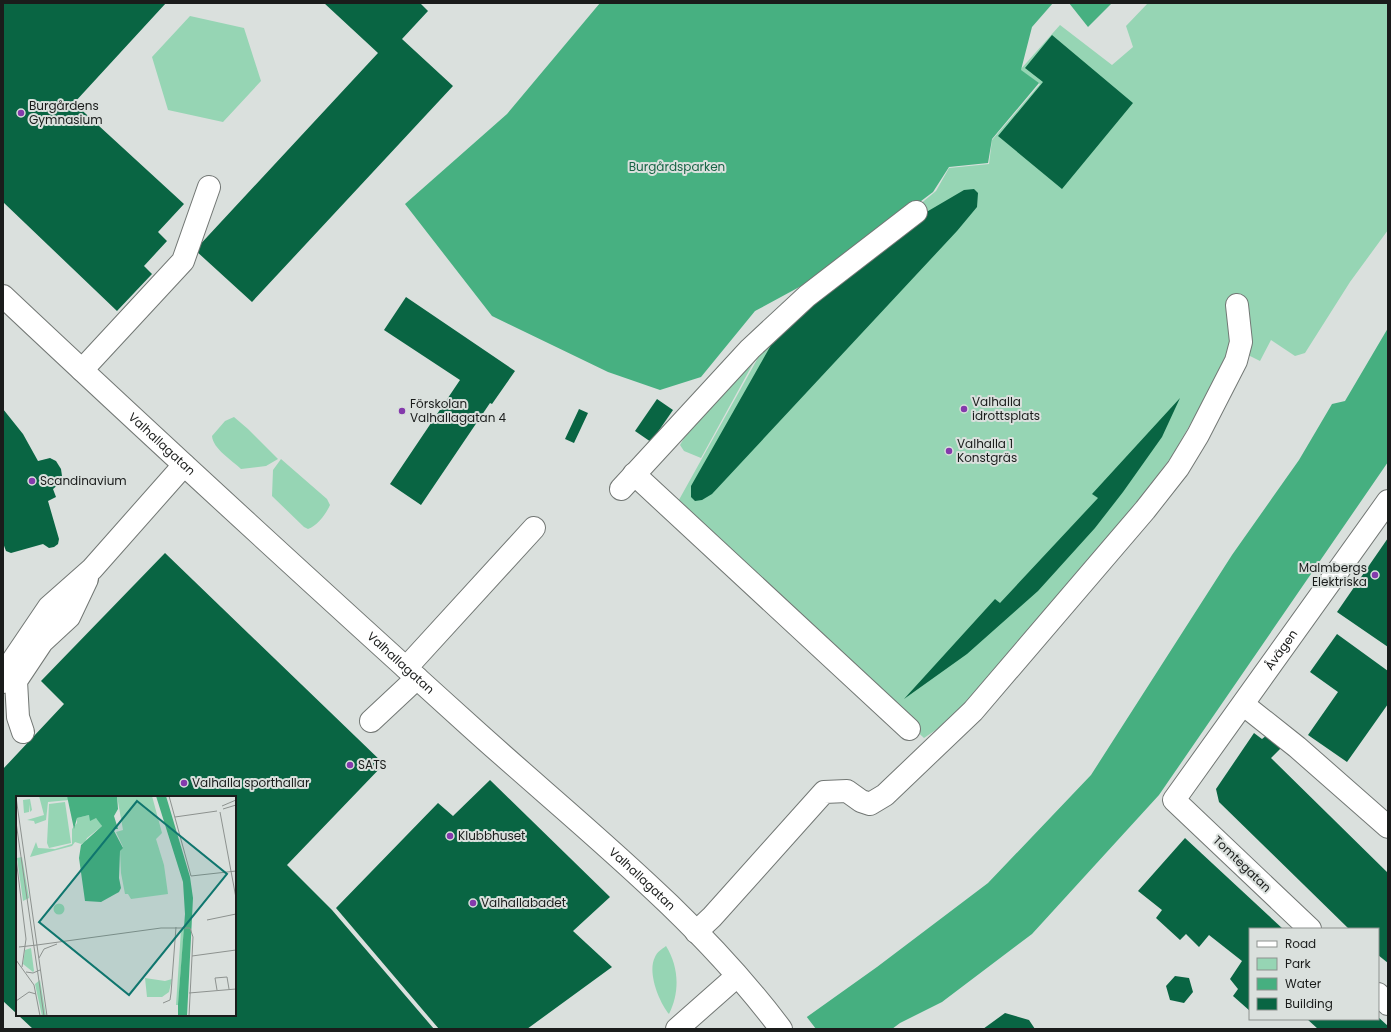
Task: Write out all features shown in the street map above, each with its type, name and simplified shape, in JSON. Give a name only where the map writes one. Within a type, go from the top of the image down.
[{"type":"street","points":[[82,370],[183,261],[209,187]]},
{"type":"street","points":[[909,729],[628,481],[750,349],[807,296],[916,212]]},
{"type":"street","name":"Valhallagatan","points":[[3,296],[184,465],[411,673],[647,883],[737,976]]},
{"type":"street","points":[[696,932],[712,917],[824,792],[847,791],[861,801],[870,804],[885,795],[973,711],[1011,669],[1145,510],[1178,468],[1198,435],[1236,361],[1242,342],[1237,305]]},
{"type":"street","points":[[3,682],[10,666],[49,607],[92,569],[184,465]]},
{"type":"street","name":"Åvägen","points":[[1174,800],[1244,705],[1388,501]]},
{"type":"street","points":[[371,721],[534,528]]},
{"type":"street","points":[[23,732],[18,717],[16,681],[42,642],[69,617],[92,569]]},
{"type":"street","points":[[1244,705],[1297,747],[1388,827]]},
{"type":"street","name":"Tomtegatan","points":[[1174,800],[1309,928]]},
{"type":"street","points":[[677,1029],[737,976],[777,1023]]},
{"type":"street","points":[[1379,995],[1388,1004]]},
{"type":"green space","name":"Burgårdsparken","points":[[600,3],[1053,3],[1032,27],[1021,70],[1039,83],[992,139],[988,163],[949,167],[933,192],[827,272],[755,311],[701,377],[660,390],[608,372],[492,316],[405,204],[507,114]]},
{"type":"green space","points":[[1069,3],[1112,3],[1088,27]]},
{"type":"green space","name":"Valhalla idrottsplats","points":[[1148,3],[1388,3],[1388,230],[1350,282],[1305,353],[1295,356],[1271,340],[1260,361],[1234,348],[1172,456],[1098,553],[949,721],[924,738],[675,507],[779,320],[936,191],[949,168],[989,164],[992,140],[1040,84],[1020,70],[1060,25],[1112,65],[1133,47],[1126,26]]},
{"type":"green space","points":[[190,16],[244,28],[261,81],[223,122],[168,110],[152,57]]},
{"type":"green space","points":[[755,360],[701,458],[684,451],[680,445],[692,424]]},
{"type":"green space","points":[[234,417],[278,459],[266,466],[241,469],[219,450],[213,441],[212,436],[225,421]]},
{"type":"green space","points":[[281,459],[327,499],[330,505],[321,519],[308,529],[304,527],[272,496],[273,470]]},
{"type":"green space","points":[[666,946],[674,962],[676,971],[675,997],[669,1014],[658,995],[652,971],[656,955]]},
{"type":"water","points":[[1388,328],[1388,462],[1159,795],[1032,934],[942,1002],[900,1023],[892,1029],[790,1029],[877,967],[988,883],[1091,775],[1232,555],[1299,460],[1332,404],[1345,401]]},
{"type":"pier","points":[[806,1016],[816,1029],[788,1029],[789,1027]]},
{"type":"building","points":[[3,3],[166,3],[74,103],[184,204],[158,232],[167,241],[144,266],[152,274],[117,311],[3,202]]},
{"type":"building","points":[[324,3],[420,3],[428,11],[402,39],[453,86],[252,302],[195,250],[378,53]]},
{"type":"building","points":[[1052,35],[1133,103],[1062,189],[998,136],[1043,82],[1025,68]]},
{"type":"building","points":[[974,189],[978,193],[977,207],[957,231],[712,494],[702,500],[695,501],[691,497],[691,486],[783,324],[906,224],[964,190]]},
{"type":"building","points":[[406,297],[515,371],[492,404],[490,403],[421,505],[390,484],[460,380],[384,330]]},
{"type":"building","points":[[1180,398],[1162,437],[1123,492],[1095,528],[1038,591],[967,654],[904,699],[995,599],[1000,603],[1098,498],[1092,494]]},
{"type":"building","points":[[657,399],[673,410],[651,442],[635,431]]},
{"type":"building","name":"Scandinavium","points":[[3,409],[23,434],[38,461],[50,458],[56,461],[61,469],[62,476],[60,483],[53,489],[56,497],[48,501],[59,539],[58,544],[54,547],[49,548],[43,544],[11,553],[6,551],[3,543]]},
{"type":"building","points":[[579,409],[588,413],[574,443],[565,439]]},
{"type":"building","name":"Malmbergs Elektriska","points":[[1388,538],[1388,647],[1337,612]]},
{"type":"building","name":"Valhalla sporthallar","points":[[165,553],[384,764],[287,865],[332,910],[434,1029],[33,1029],[19,1016],[236,1016],[236,796],[16,796],[16,1013],[3,1001],[3,769],[64,704],[41,681]]},
{"type":"building","points":[[1337,634],[1388,671],[1388,704],[1347,762],[1308,735],[1338,692],[1310,672]]},
{"type":"building","points":[[1254,733],[1262,739],[1267,735],[1281,748],[1271,758],[1388,873],[1388,963],[1379,956],[1379,928],[1348,928],[1219,802],[1216,789]]},
{"type":"building","name":"Valhallabadet","points":[[490,780],[610,897],[573,931],[612,967],[527,1029],[439,1029],[336,908],[438,803],[453,816]]},
{"type":"building","points":[[1185,838],[1282,928],[1249,928],[1249,1010],[1233,996],[1238,989],[1230,979],[1242,961],[1209,935],[1199,947],[1186,934],[1180,940],[1156,918],[1162,910],[1138,891]]},
{"type":"building","points":[[1175,976],[1189,978],[1193,992],[1184,1003],[1170,1000],[1166,986]]},
{"type":"building","points":[[1005,1013],[1029,1020],[1035,1029],[983,1029]]},
{"type":"building","points":[[1379,1018],[1388,1026],[1388,1029],[1318,1029],[1308,1020],[1379,1020]]},
{"type":"place","name":"Burgårdens Gymnasium","points":[[21,113]]},
{"type":"place","name":"Valhalla idrottsplats","points":[[964,409]]},
{"type":"place","name":"Förskolan Valhallagatan 4","points":[[402,411]]},
{"type":"place","name":"Valhalla 1 Konstgräs","points":[[949,451]]},
{"type":"place","name":"Scandinavium","points":[[32,481]]},
{"type":"place","name":"Malmbergs Elektriska","points":[[1375,575]]},
{"type":"place","name":"SATS","points":[[350,765]]},
{"type":"place","name":"Valhalla sporthallar","points":[[184,783]]},
{"type":"place","name":"Klubbhuset","points":[[450,836]]},
{"type":"place","name":"Valhallabadet","points":[[473,903]]}]
